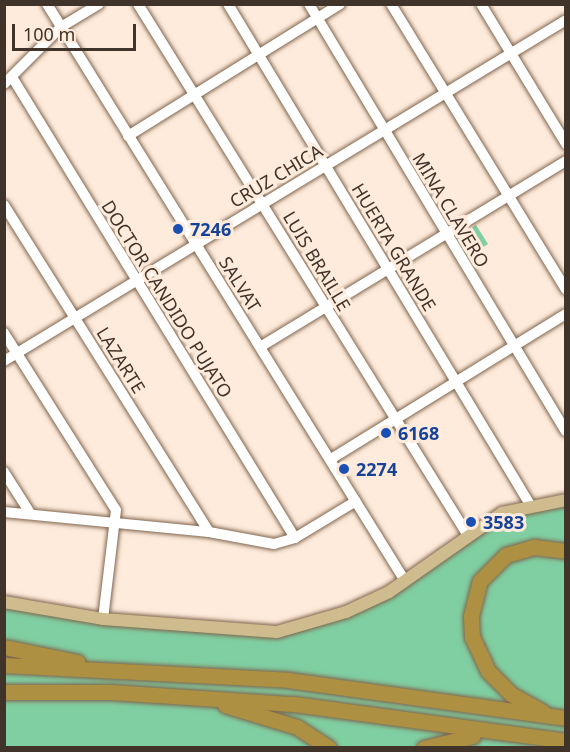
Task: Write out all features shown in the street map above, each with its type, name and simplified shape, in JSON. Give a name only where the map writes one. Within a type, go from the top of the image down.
[{"type":"highway","points":[[558,718],[511,694],[488,671],[472,637],[471,616],[480,581],[506,555],[534,547],[566,550]]},
{"type":"highway","points":[[4,647],[65,658],[91,668]]},
{"type":"highway","points":[[4,665],[288,680],[558,718]]},
{"type":"highway","points":[[4,692],[202,697],[394,717],[489,734],[566,742]]},
{"type":"highway","points":[[202,697],[297,727],[329,747]]},
{"type":"highway","points":[[424,747],[489,734]]},
{"type":"highway","points":[[561,747],[566,742]]},
{"type":"main road","points":[[4,602],[103,619],[277,632],[346,612],[405,581],[467,534],[502,513],[566,500]]},
{"type":"street","name":"SALVAT","points":[[47,4],[405,581]]},
{"type":"street","points":[[8,81],[61,27],[99,4]]},
{"type":"street","name":"LUIS BRAILLE","points":[[138,4],[196,94],[325,307],[467,534]]},
{"type":"street","name":"HUERTA GRANDE","points":[[228,4],[531,506]]},
{"type":"street","name":"MINA CLAVERO","points":[[309,4],[566,431]]},
{"type":"street","points":[[128,136],[340,4]]},
{"type":"street","points":[[392,4],[566,290]]},
{"type":"street","points":[[481,4],[566,144]]},
{"type":"street","name":"CRUZ CHICA","points":[[4,362],[196,243],[566,20]]},
{"type":"street","name":"DOCTOR CANDIDO PUJATO","points":[[8,81],[137,280],[295,538]]},
{"type":"street","points":[[261,347],[566,161]]},
{"type":"street","name":"LAZARTE","points":[[4,205],[209,532]]},
{"type":"street","points":[[331,459],[566,314]]},
{"type":"street","points":[[4,333],[116,510],[103,619]]},
{"type":"street","points":[[4,472],[30,513]]},
{"type":"street","points":[[4,512],[30,513],[116,525],[209,532],[274,544],[295,538],[357,501]]},
{"type":"green space","points":[[476,225],[488,244],[467,257],[455,238]]},
{"type":"green space","points":[[565,500],[565,747],[5,747],[4,602],[103,619],[277,632],[389,592],[502,513]]},
{"type":"place","name":"7246","points":[[178,229]]},
{"type":"place","name":"6168","points":[[386,433]]},
{"type":"place","name":"2274","points":[[344,469]]},
{"type":"place","name":"3583","points":[[471,522]]}]
